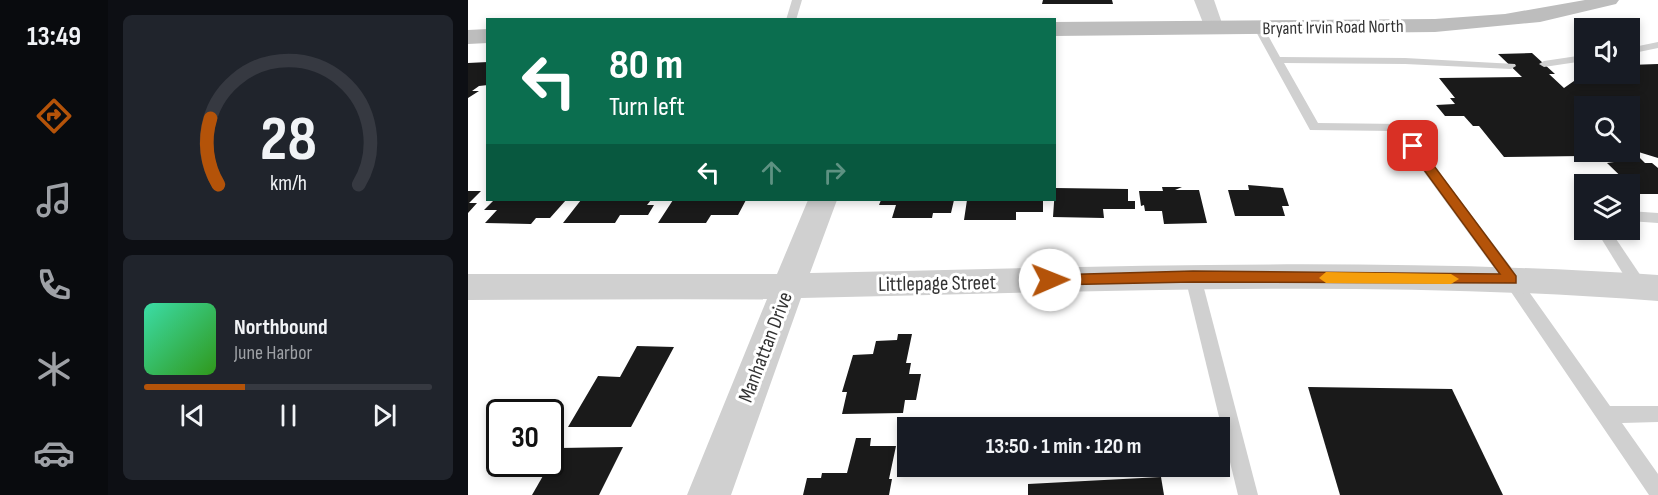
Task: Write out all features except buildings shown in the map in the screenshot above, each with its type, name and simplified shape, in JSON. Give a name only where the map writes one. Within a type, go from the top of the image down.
[{"type":"main road","name":"Bryant Irvin Road North","points":[[1056,29],[1420,27],[1491,23],[1564,13],[1609,0]]},
{"type":"main road","points":[[468,36],[486,36]]},
{"type":"street","points":[[1204,0],[1214,29]]},
{"type":"street","name":"Manhattan Drive","points":[[709,495],[822,201]]},
{"type":"street","name":"Littlepage Street","points":[[468,287],[788,286],[1193,277],[1511,279],[1648,287]]},
{"type":"lane","points":[[792,18],[797,0]]},
{"type":"lane","points":[[1259,28],[1314,127],[1398,127],[1511,279],[1658,491]]},
{"type":"lane","points":[[1640,49],[1658,45]]},
{"type":"lane","points":[[1277,60],[1405,60],[1511,66]]},
{"type":"lane","points":[[1544,64],[1574,60]]},
{"type":"lane","points":[[1640,217],[1658,218]]},
{"type":"lane","points":[[1611,240],[1648,287]]},
{"type":"lane","points":[[1193,277],[1248,495]]},
{"type":"lane","points":[[1605,415],[1658,414]]},
{"type":"slow traffic","points":[[1326,278],[1451,279]]},
{"type":"route","points":[[1050,280],[1193,277],[1511,279],[1413,146]]}]
